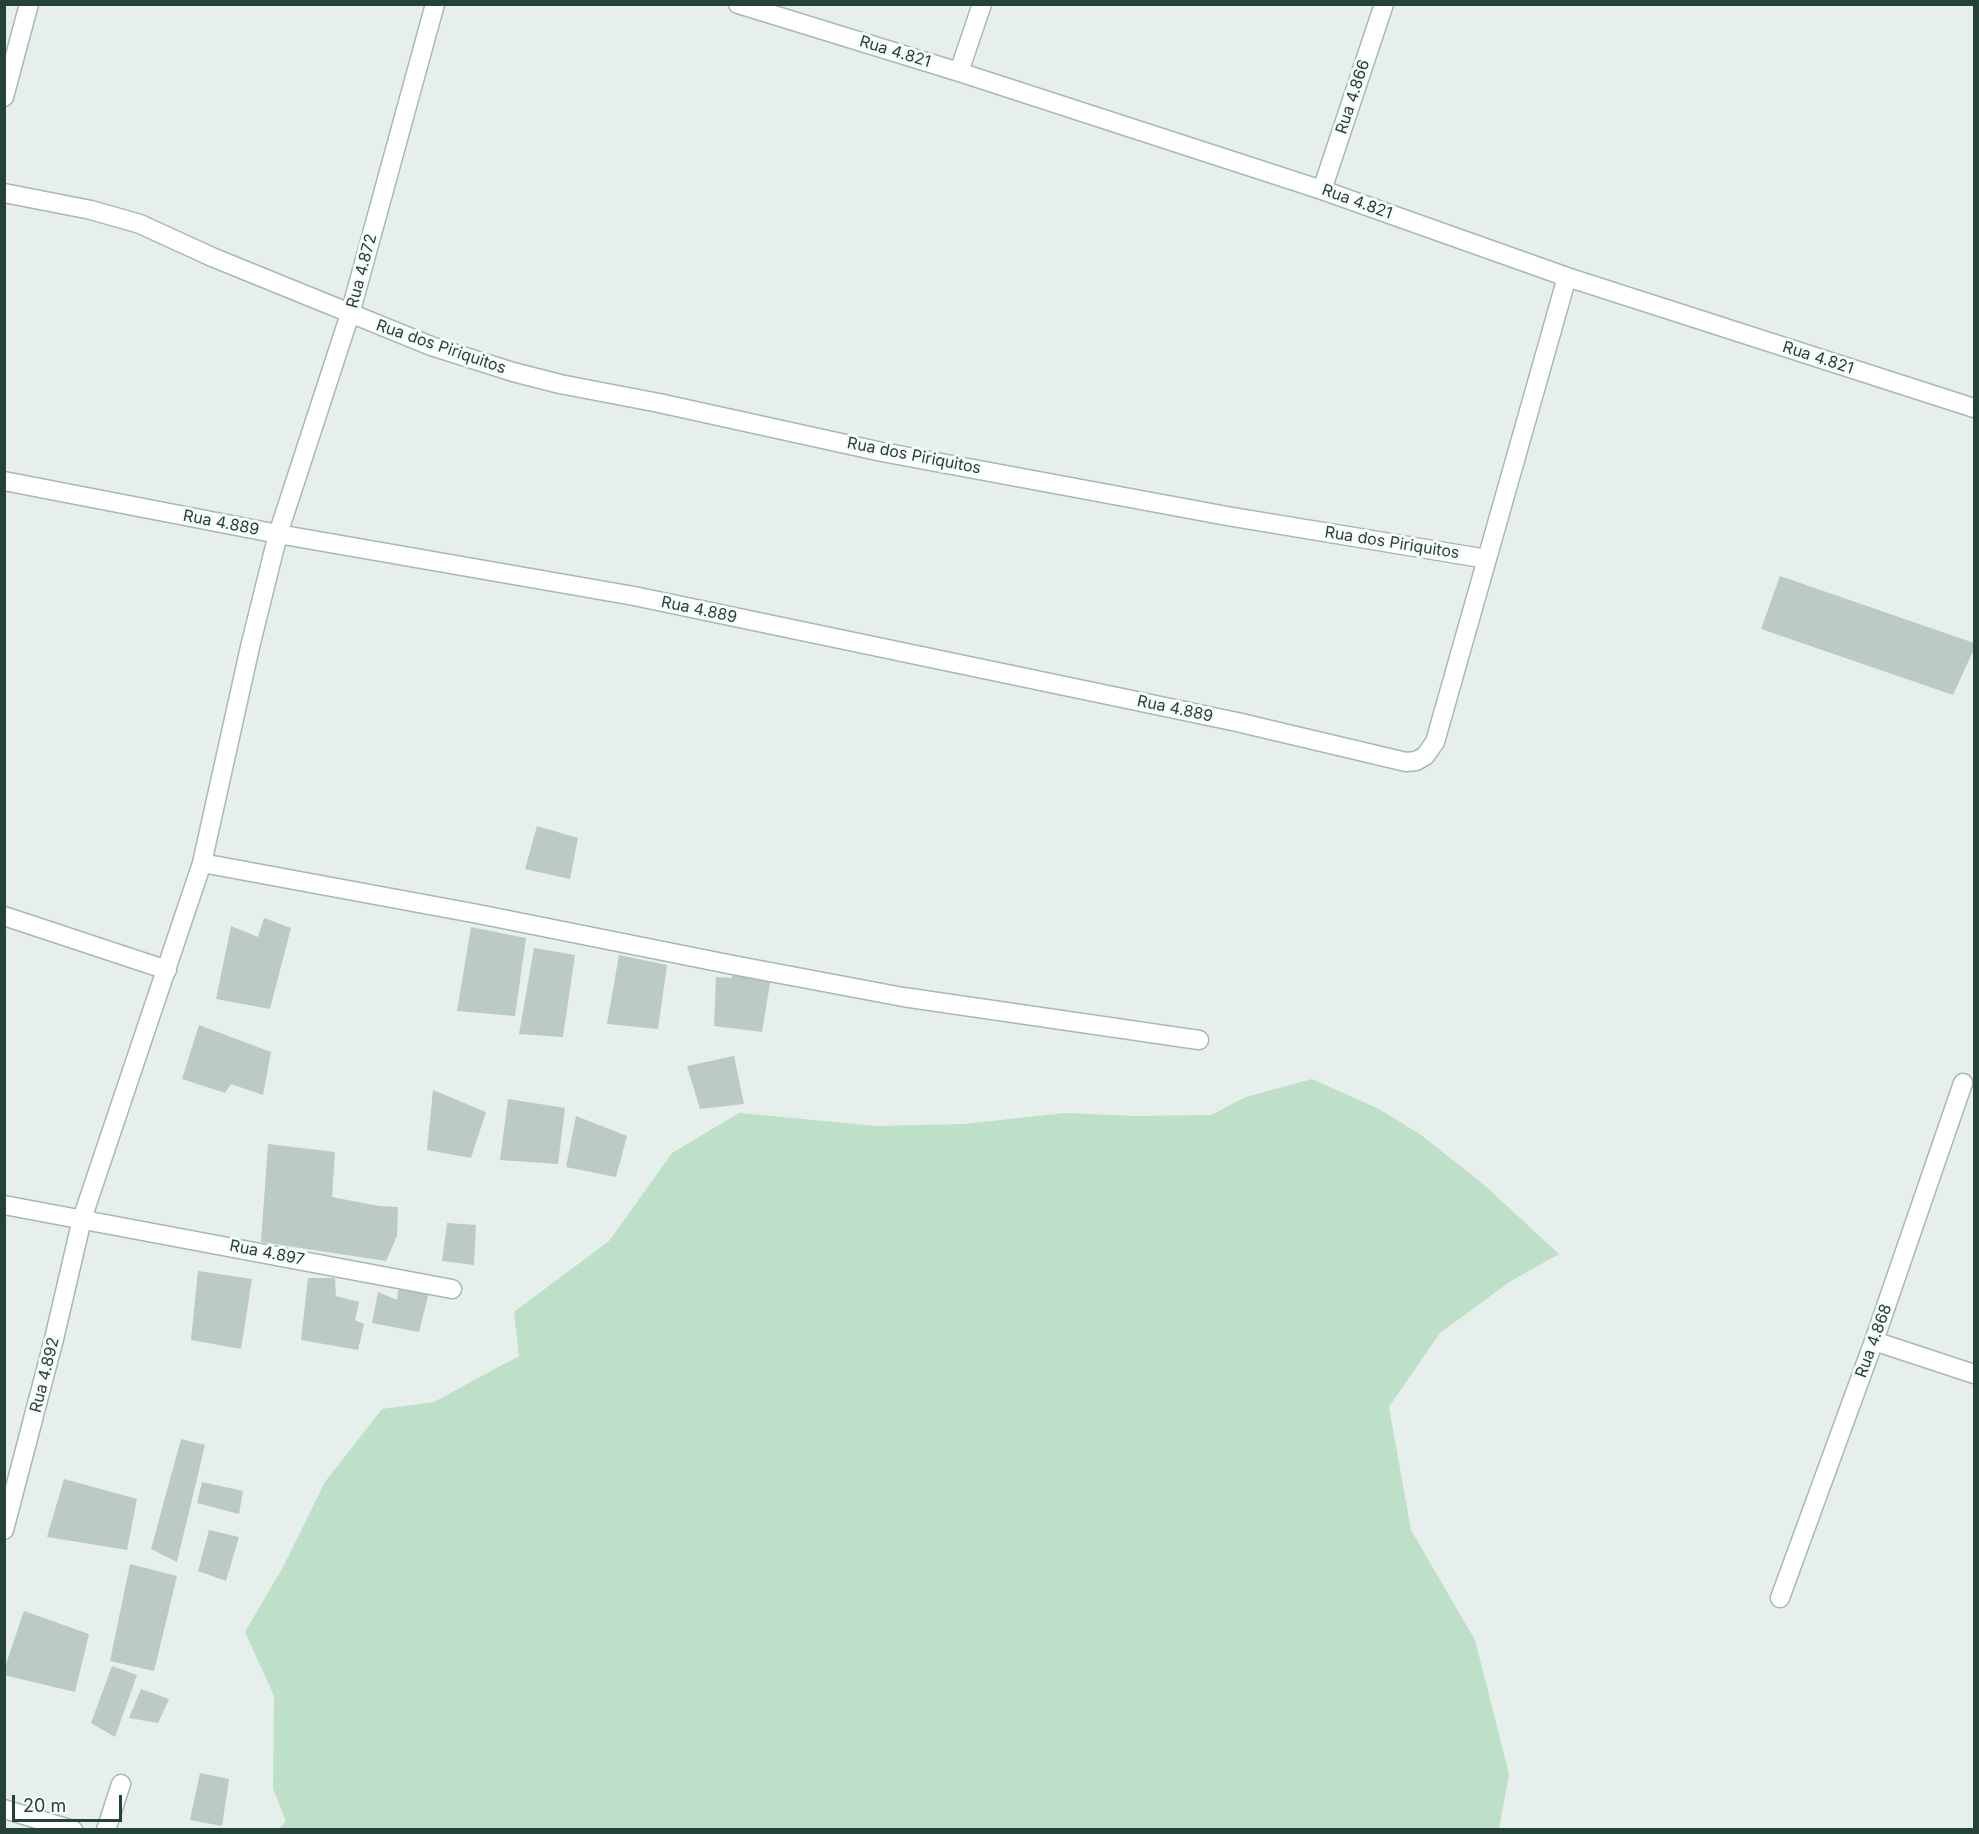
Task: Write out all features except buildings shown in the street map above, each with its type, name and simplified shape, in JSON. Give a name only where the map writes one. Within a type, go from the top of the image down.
[{"type":"street","points":[[4,97],[29,4]]},
{"type":"street","name":"Rua 4.872","points":[[201,863],[278,534],[350,314],[435,4]]},
{"type":"street","name":"Rua 4.821","points":[[738,4],[959,72],[1322,190],[1567,277],[1974,408]]},
{"type":"street","points":[[959,72],[982,4]]},
{"type":"street","name":"Rua 4.866","points":[[1322,190],[1384,4]]},
{"type":"street","name":"Rua dos Piriquitos","points":[[4,193],[91,210],[140,224],[350,314],[431,346],[560,384],[659,403],[882,452],[1227,516],[1487,559]]},
{"type":"street","points":[[1487,559],[1567,277]]},
{"type":"street","name":"Rua 4.889","points":[[4,481],[278,534],[634,596],[1237,722],[1406,762],[1416,761],[1425,756],[1436,742],[1487,559]]},
{"type":"street","points":[[201,863],[478,914],[903,997],[1199,1040]]},
{"type":"street","name":"Rua 4.892","points":[[4,1530],[82,1219],[201,863]]},
{"type":"street","points":[[4,916],[166,970]]},
{"type":"street","name":"Rua 4.868","points":[[1780,1598],[1874,1341],[1963,1083]]},
{"type":"street","name":"Rua 4.897","points":[[4,1205],[452,1289]]},
{"type":"street","points":[[1874,1341],[1974,1374]]},
{"type":"street","points":[[106,1830],[121,1784]]},
{"type":"street","points":[[4,1809],[73,1830]]},
{"type":"green space","points":[[1312,1079],[1379,1109],[1421,1135],[1482,1183],[1559,1254],[1511,1281],[1440,1333],[1389,1407],[1411,1530],[1475,1640],[1509,1774],[1499,1829],[279,1829],[286,1821],[273,1789],[274,1696],[245,1632],[283,1567],[325,1482],[382,1409],[434,1402],[519,1356],[514,1312],[609,1241],[672,1153],[739,1113],[877,1126],[964,1124],[1065,1113],[1137,1116],[1211,1115],[1246,1097]]}]
